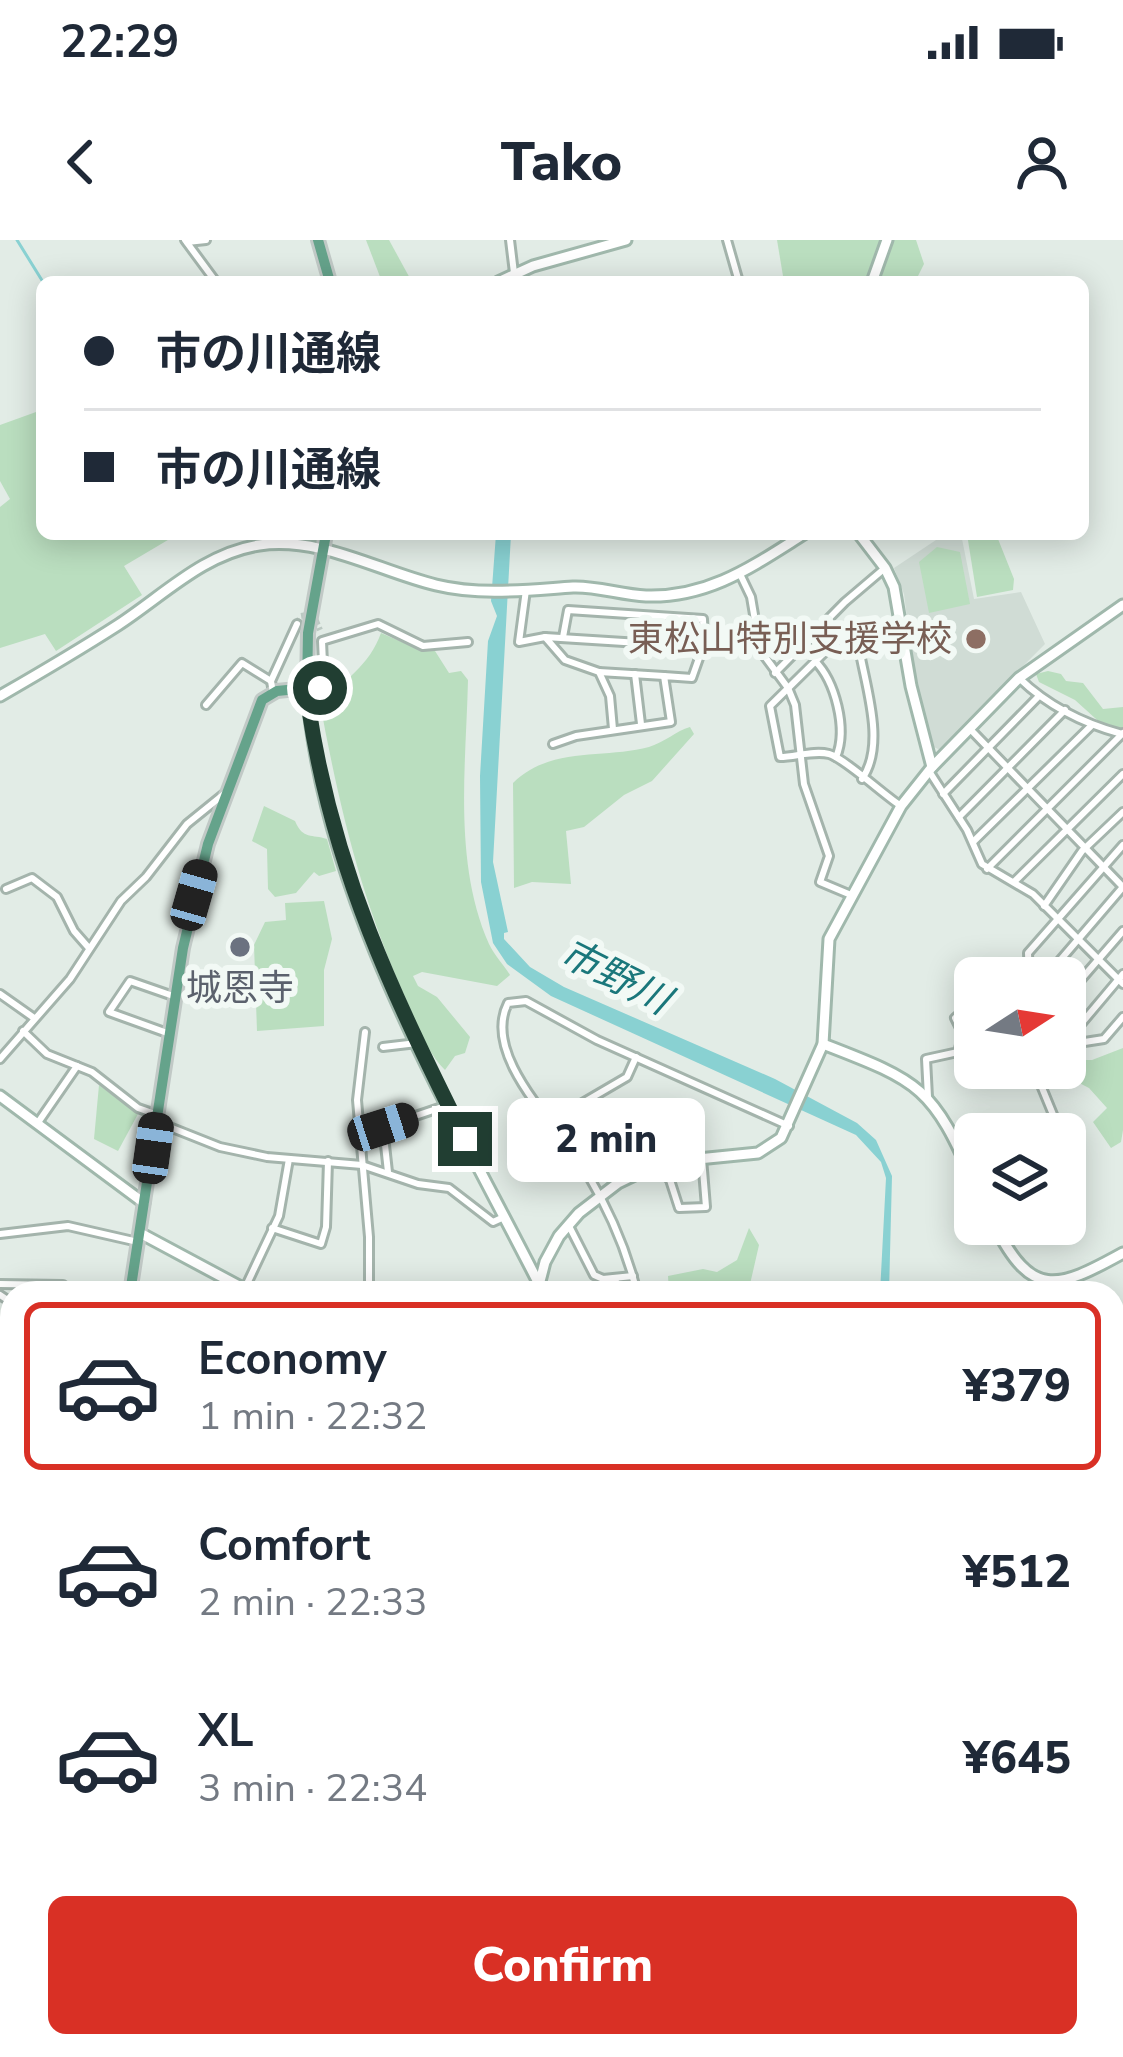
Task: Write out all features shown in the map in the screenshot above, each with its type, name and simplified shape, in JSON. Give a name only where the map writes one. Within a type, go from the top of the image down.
[{"type":"main road","points":[[318,240],[328,276]]},
{"type":"main road","points":[[132,1281],[194,895],[224,794],[259,706],[272,687],[307,688],[308,633],[324,540]]},
{"type":"street","points":[[186,241],[206,240]]},
{"type":"street","points":[[510,240],[514,273]]},
{"type":"street","points":[[509,276],[626,240]]},
{"type":"street","points":[[727,240],[737,276]]},
{"type":"street","points":[[874,276],[887,240]]},
{"type":"street","points":[[186,241],[212,276]]},
{"type":"street","points":[[0,696],[119,624],[212,560],[270,544],[322,549],[438,586],[478,590],[581,587],[620,595],[667,596],[700,591],[740,574],[794,540]]},
{"type":"street","points":[[864,540],[885,568],[898,599],[930,769],[943,794],[987,869],[1014,882],[1044,906],[1121,979],[1086,1020]]},
{"type":"street","points":[[775,673],[844,602],[885,568]]},
{"type":"street","points":[[740,574],[751,596],[760,650],[795,705],[806,793],[829,856],[820,884],[851,895]]},
{"type":"street","points":[[522,590],[518,642],[563,637],[703,647]]},
{"type":"street","points":[[542,1281],[545,1262],[568,1224],[631,1175],[659,1165],[767,1150],[789,1126],[824,1044],[827,948],[901,806],[930,769],[1019,678],[1123,605]]},
{"type":"street","points":[[545,637],[565,660],[599,673],[692,679],[703,647],[703,619],[568,610],[563,637]]},
{"type":"street","points":[[206,705],[242,664],[272,687],[297,623]]},
{"type":"street","points":[[322,640],[377,624],[423,646],[468,642]]},
{"type":"street","points":[[320,630],[324,686],[307,688],[312,731],[343,861],[372,944],[416,1043],[535,1281]]},
{"type":"street","points":[[862,779],[875,754],[856,642],[844,633],[770,707],[780,757],[826,753],[836,757],[862,779],[901,806]]},
{"type":"street","points":[[815,661],[833,686],[840,742],[836,757]]},
{"type":"street","points":[[599,673],[610,696],[614,729]]},
{"type":"street","points":[[635,674],[642,725]]},
{"type":"street","points":[[553,744],[670,722],[664,676]]},
{"type":"street","points":[[1019,678],[1038,697],[1091,726],[1122,733]]},
{"type":"street","points":[[943,794],[1038,697]]},
{"type":"street","points":[[959,817],[1066,710]]},
{"type":"street","points":[[973,843],[1091,726]]},
{"type":"street","points":[[969,729],[1123,887],[1063,957]]},
{"type":"street","points":[[987,869],[1122,733]]},
{"type":"street","points":[[1014,882],[1123,774]]},
{"type":"street","points":[[0,1059],[70,979],[108,917],[187,824],[224,794]]},
{"type":"street","points":[[1044,906],[1084,848],[1123,812]]},
{"type":"street","points":[[1028,957],[1123,845]]},
{"type":"street","points":[[6,889],[32,878],[47,887],[88,947]]},
{"type":"street","points":[[1086,973],[1123,931]]},
{"type":"street","points":[[170,1034],[109,1012],[130,981],[176,997]]},
{"type":"street","points":[[0,994],[34,1018]]},
{"type":"street","points":[[635,1281],[584,1166],[554,1130],[509,1056],[503,1016],[508,1003],[526,1001],[789,1126]]},
{"type":"street","points":[[1086,1041],[1104,1039],[1122,1022]]},
{"type":"street","points":[[23,1030],[47,1054],[92,1072],[138,1108],[220,1148],[362,1165],[418,1184],[449,1188],[493,1222],[504,1216]]},
{"type":"street","points":[[365,1032],[358,1088],[369,1281]]},
{"type":"street","points":[[383,1047],[416,1043]]},
{"type":"street","points":[[824,1044],[908,1080],[928,1096],[954,1136]]},
{"type":"street","points":[[928,1096],[926,1059],[954,1053]]},
{"type":"street","points":[[554,1130],[571,1118],[574,1108],[627,1077],[636,1057]]},
{"type":"street","points":[[37,1124],[77,1066]]},
{"type":"street","points":[[0,1096],[144,1203]]},
{"type":"street","points":[[388,1172],[383,1127],[448,1105]]},
{"type":"street","points":[[659,1165],[670,1180],[679,1208],[706,1207],[701,1158]]},
{"type":"street","points":[[252,1281],[281,1208],[289,1159]]},
{"type":"street","points":[[272,1228],[321,1244],[328,1161]]},
{"type":"street","points":[[568,1224],[594,1275],[634,1276]]},
{"type":"street","points":[[0,1234],[68,1226],[139,1237],[228,1281]]},
{"type":"street","points":[[1006,1245],[1020,1268],[1040,1279],[1071,1279],[1119,1259]]},
{"type":"shaded area","name":"東松山特別支援学校","points":[[936,540],[962,540],[974,599],[1021,592],[1045,644],[940,750],[934,747],[924,712],[904,594],[894,568]]},
{"type":"green space","points":[[366,240],[389,240],[409,276],[380,276]]},
{"type":"green space","points":[[777,240],[916,240],[924,264],[918,276],[783,276]]},
{"type":"green space","points":[[36,412],[36,540],[168,540],[124,566],[142,595],[56,651],[45,634],[0,648],[0,507],[10,499],[0,481],[0,425]]},
{"type":"green space","points":[[968,540],[998,540],[1014,579],[1013,590],[977,597]]},
{"type":"green space","points":[[937,547],[960,552],[970,604],[929,613],[919,562]]},
{"type":"green space","points":[[381,633],[423,651],[435,651],[449,673],[461,671],[468,680],[464,814],[470,880],[489,944],[510,975],[497,986],[422,972],[413,976],[470,1037],[465,1053],[455,1056],[445,1070],[422,1036],[376,925],[344,816],[320,703],[363,664]]},
{"type":"green space","points":[[1036,674],[1061,674],[1066,681],[1083,683],[1103,709],[1123,707],[1123,730],[1106,728],[1075,700],[1039,682]]},
{"type":"green space","points":[[690,727],[694,734],[652,781],[624,795],[584,827],[566,831],[571,884],[532,882],[514,888],[513,783],[544,763],[649,747]]},
{"type":"green space","points":[[264,806],[295,821],[305,834],[327,839],[336,871],[319,876],[314,872],[296,893],[275,897],[268,889],[267,849],[252,841]]},
{"type":"green space","points":[[324,901],[332,939],[324,970],[324,1026],[257,1031],[254,945],[265,922],[286,920],[285,903]]},
{"type":"green space","points":[[1123,1048],[1123,1130],[1121,1142],[1111,1148],[1093,1122],[1107,1108],[1086,1086],[1086,1060]]},
{"type":"green space","points":[[99,1085],[138,1114],[118,1151],[94,1139]]},
{"type":"green space","points":[[749,1228],[759,1245],[751,1281],[668,1281],[668,1276],[703,1269],[717,1272],[737,1260]]},
{"type":"water","points":[[496,540],[511,540],[493,862],[508,932],[504,939],[530,967],[564,987],[775,1079],[857,1123],[876,1140],[892,1176],[889,1281],[881,1281],[886,1178],[881,1162],[856,1135],[551,996],[507,964],[493,943],[481,882],[480,776],[488,641],[497,616],[491,601]]},
{"type":"waterway","points":[[17,240],[39,276]]},
{"type":"tunnel","points":[[297,624],[301,616],[313,614],[320,630]]},
{"type":"place","name":"東松山特別支援学校","points":[[976,639]]},
{"type":"place","name":"城恩寺","points":[[240,947]]},
{"type":"route","points":[[320,688],[307,688],[309,710],[343,861],[385,977],[465,1139]]},
{"type":"water label","name":"市野川","points":[[615,977]]}]
